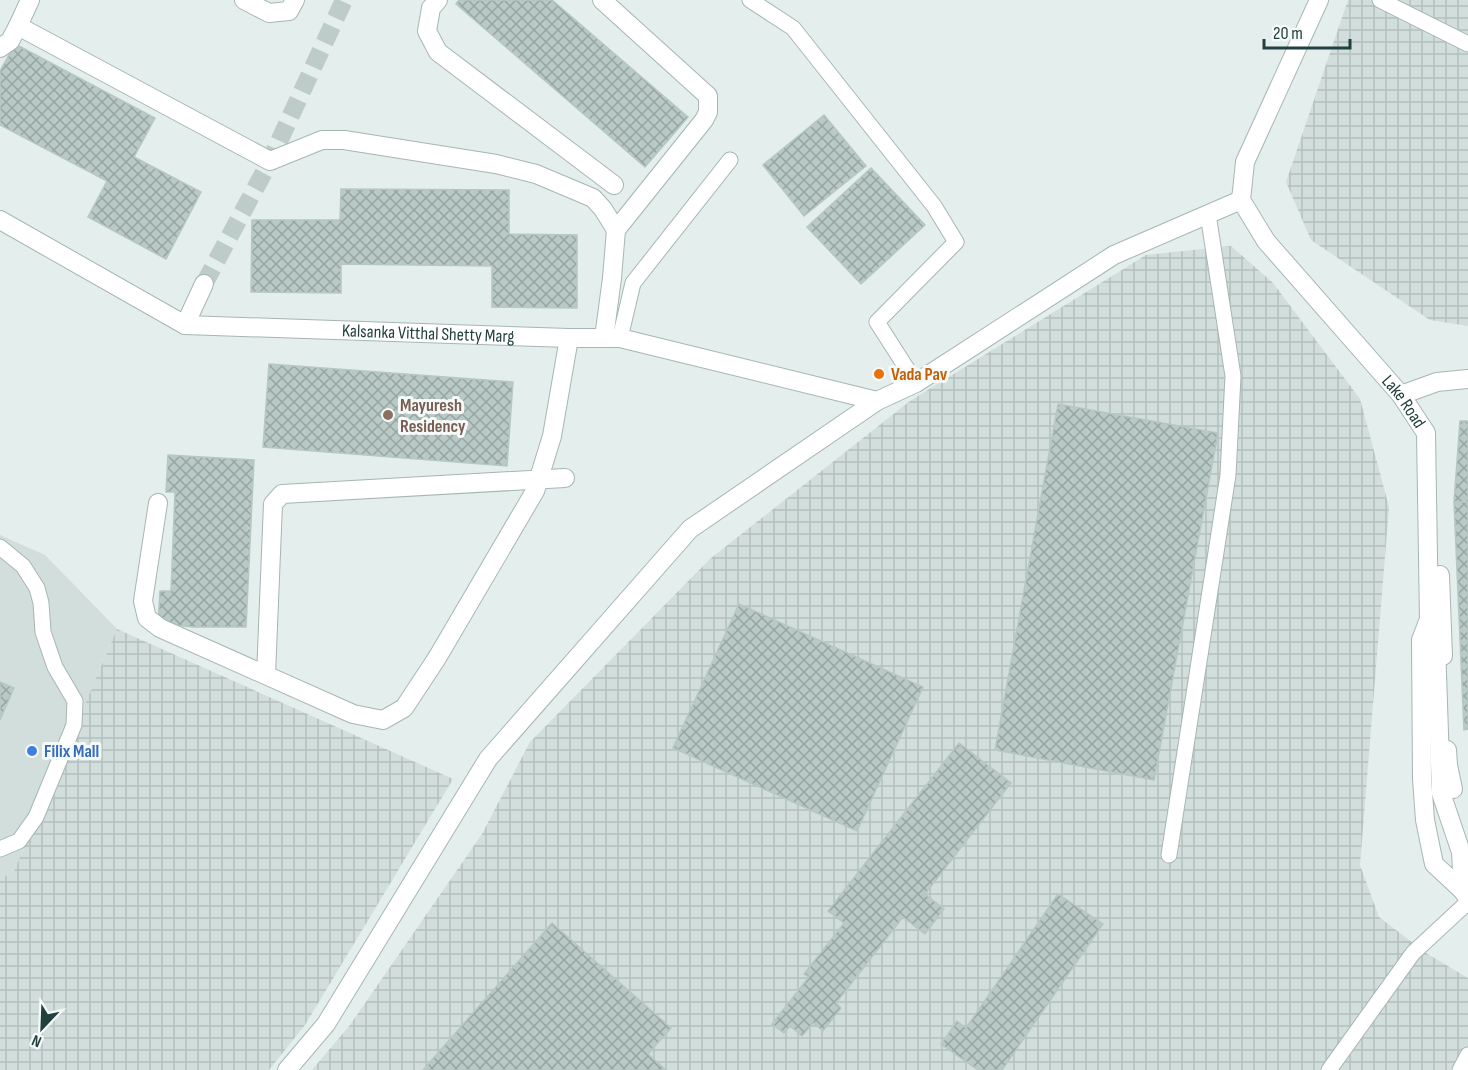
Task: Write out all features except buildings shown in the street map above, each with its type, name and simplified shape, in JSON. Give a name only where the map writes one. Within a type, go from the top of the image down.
[{"type":"street","points":[[0,48],[10,41],[30,0]]},
{"type":"street","points":[[243,0],[269,13],[289,11],[295,0]]},
{"type":"street","points":[[438,0],[431,8],[427,31],[438,52],[614,185]]},
{"type":"street","points":[[602,0],[708,96],[708,112],[704,120],[616,230],[612,278],[612,338]]},
{"type":"street","points":[[287,1070],[326,1024],[488,759],[690,528],[877,401],[916,382],[1114,255],[1241,200],[1245,162],[1319,0]]},
{"type":"street","points":[[18,26],[270,161],[322,140],[344,141],[496,164],[536,174],[593,198],[616,230]]},
{"type":"street","name":"Lake Road","points":[[1241,200],[1266,241],[1401,395],[1426,433],[1429,618],[1436,643],[1449,790],[1461,852],[1466,897]]},
{"type":"street","name":"Kalsanka Vitthal Shetty Marg","points":[[0,220],[185,325],[612,338],[877,401]]},
{"type":"street","points":[[185,325],[204,284]]},
{"type":"street","points":[[158,503],[143,601],[147,618],[160,628],[353,714],[383,720],[404,708],[443,648],[535,491],[552,436],[569,338]]},
{"type":"street","points":[[1401,395],[1437,382],[1468,380]]},
{"type":"street","points":[[266,675],[273,504],[282,494],[565,478]]},
{"type":"street","points":[[1440,575],[1449,790]]},
{"type":"street","points":[[1429,618],[1421,640],[1422,779],[1425,820],[1434,864],[1466,897]]},
{"type":"street","points":[[1422,779],[1449,790]]},
{"type":"street","points":[[1424,801],[1449,790]]},
{"type":"lane","points":[[750,0],[793,28],[934,206],[956,242],[877,322],[916,382]]},
{"type":"lane","points":[[1380,0],[1468,44]]},
{"type":"lane","points":[[612,338],[633,283],[730,160]]},
{"type":"lane","points":[[1168,855],[1228,476],[1233,376],[1208,214]]},
{"type":"lane","points":[[0,547],[23,566],[37,588],[43,632],[55,667],[75,701],[74,726],[36,817],[19,841],[0,849]]},
{"type":"lane","points":[[1329,1070],[1413,953],[1466,897]]},
{"type":"lane","points":[[1460,1070],[1468,1055]]},
{"type":"shaded area","points":[[1348,0],[1468,0],[1468,326],[1430,320],[1311,240],[1286,182]]},
{"type":"shaded area","points":[[1231,246],[1273,283],[1360,399],[1389,507],[1360,865],[1379,917],[1426,953],[1468,978],[1468,1070],[312,1070],[350,1025],[482,834],[530,742],[710,559],[910,401],[1146,255]]},
{"type":"shaded area","name":"Filix Mall","points":[[0,535],[45,555],[117,629],[11,878],[0,873]]},
{"type":"shaded area","points":[[117,629],[453,779],[305,1025],[269,1070],[0,1070],[0,873],[11,878]]},
{"type":"tunnel","points":[[204,284],[270,161],[344,0]]},
{"type":"place","name":"Vada Pav","points":[[879,374]]},
{"type":"place","name":"Mayuresh Residency","points":[[388,415]]},
{"type":"place","name":"Filix Mall","points":[[32,751]]}]
